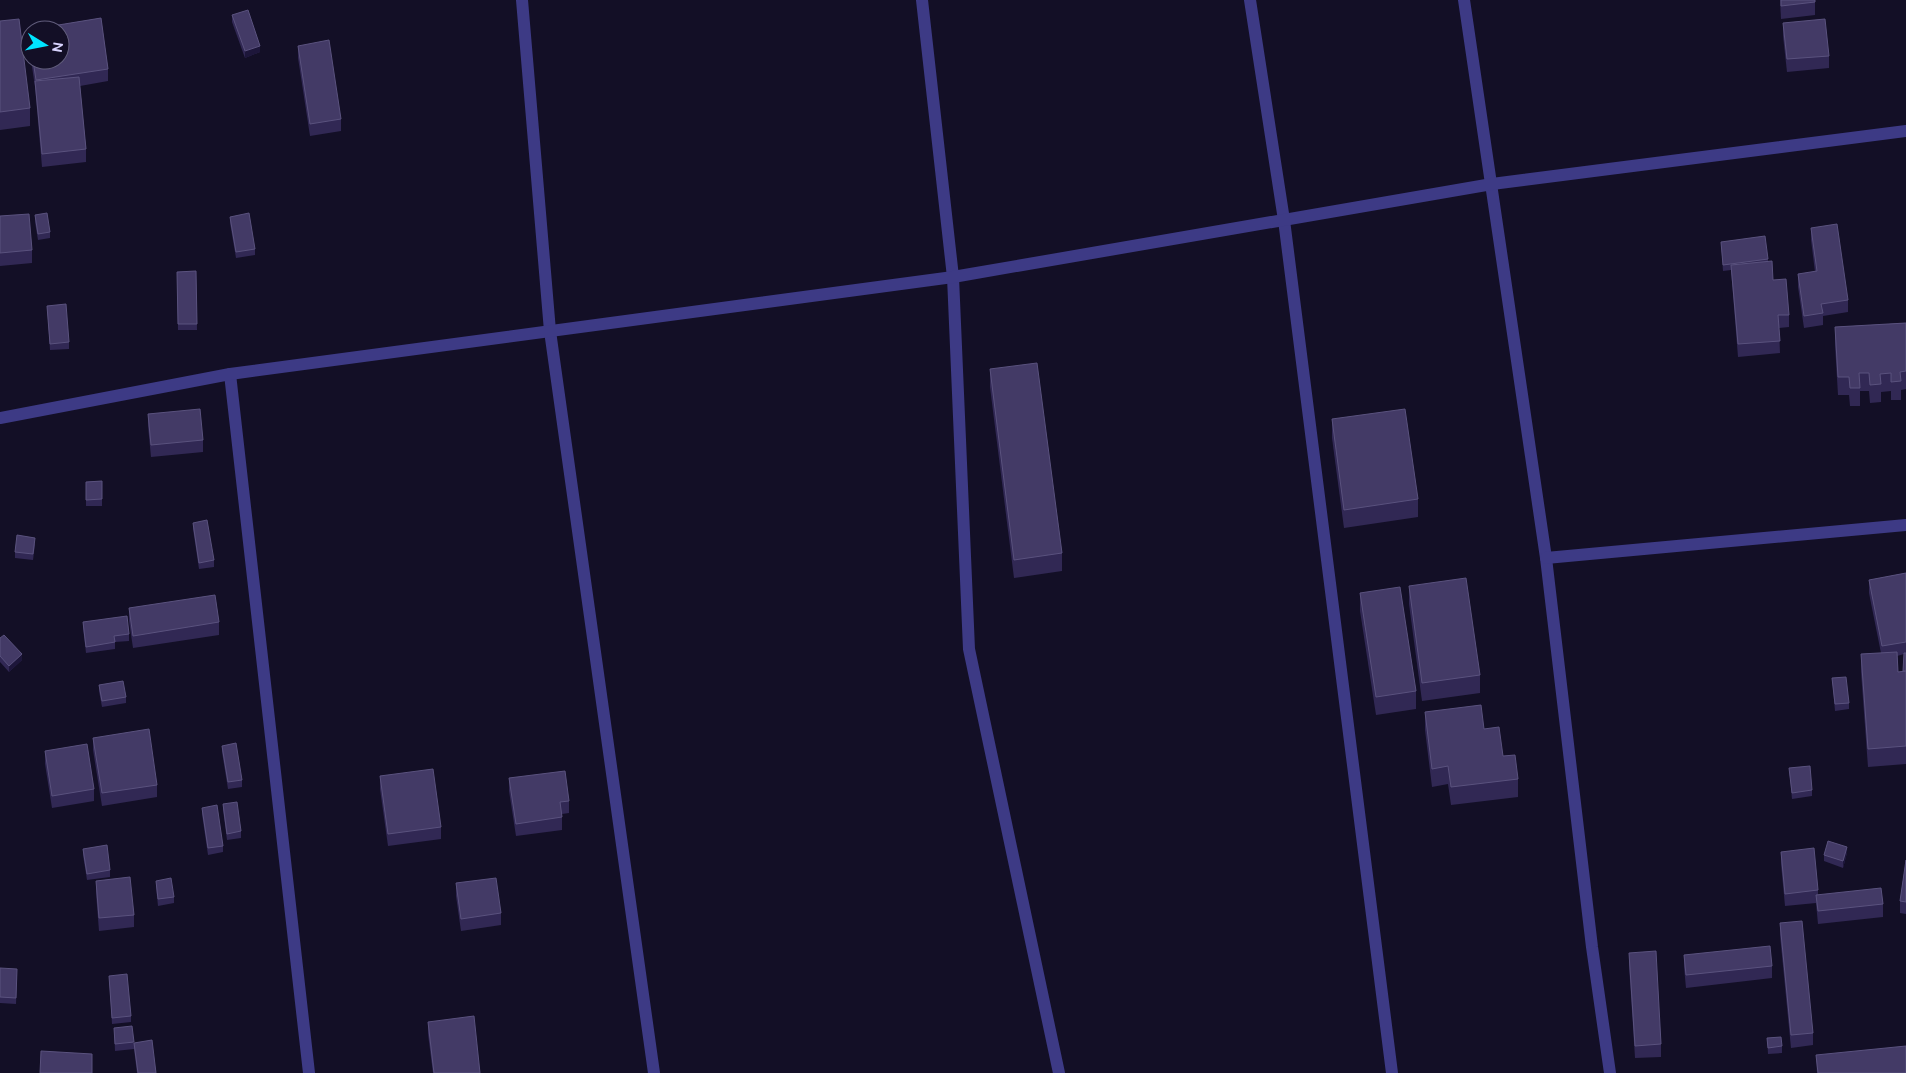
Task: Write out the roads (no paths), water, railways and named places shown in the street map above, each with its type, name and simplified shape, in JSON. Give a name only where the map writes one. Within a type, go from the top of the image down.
[{"type":"street","points":[[522,0],[550,331],[654,1073]]},
{"type":"street","points":[[922,0],[953,278],[968,649],[1059,1073]]},
{"type":"street","points":[[1250,0],[1284,220],[1392,1073]]},
{"type":"street","points":[[1464,0],[1546,558],[1592,947],[1610,1073]]},
{"type":"street","points":[[0,418],[230,374],[953,278],[1492,184],[1906,131]]},
{"type":"street","points":[[230,374],[309,1073]]},
{"type":"street","points":[[1546,558],[1906,525]]}]
